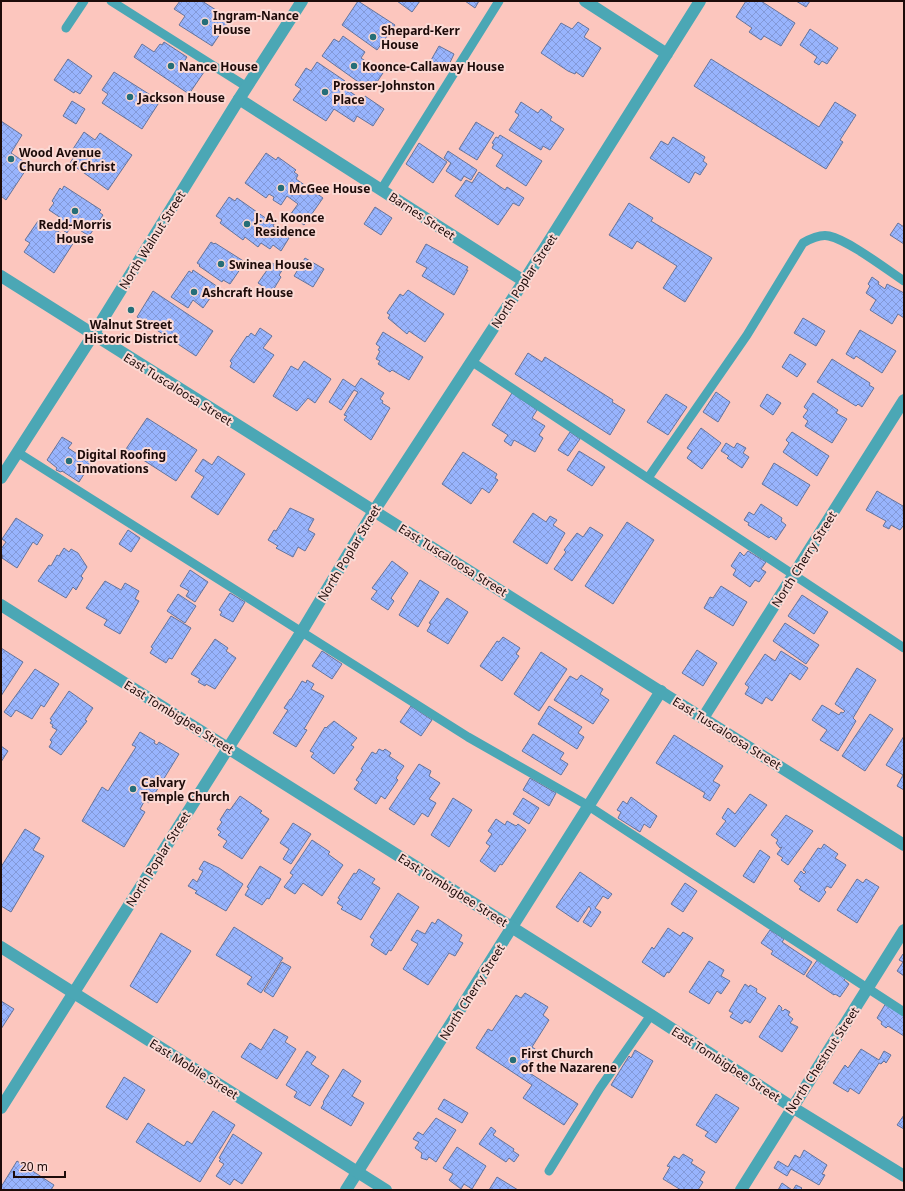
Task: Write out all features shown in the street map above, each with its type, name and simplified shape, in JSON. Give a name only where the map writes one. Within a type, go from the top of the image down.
[{"type":"street","name":"North Walnut Street","points":[[1,478],[93,335],[239,99],[302,1]]},
{"type":"street","points":[[585,1],[667,54]]},
{"type":"street","name":"North Poplar Street","points":[[1,1107],[302,631],[374,511],[524,281],[700,1]]},
{"type":"street","name":"Barnes Street","points":[[239,99],[524,281]]},
{"type":"street","name":"East Tuscaloosa Street","points":[[1,276],[661,691],[904,846]]},
{"type":"street","name":"North Cherry Street","points":[[703,718],[795,575],[904,400]]},
{"type":"street","name":"East Tombigbee Street","points":[[1,605],[651,1015],[792,1107],[904,1176]]},
{"type":"street","name":"North Cherry Street","points":[[346,1190],[512,928],[587,805],[661,691]]},
{"type":"street","name":"North Chestnut Street","points":[[741,1190],[904,930]]},
{"type":"street","name":"East Mobile Street","points":[[1,947],[386,1190]]},
{"type":"lane","points":[[66,28],[84,1]]},
{"type":"lane","points":[[111,1],[247,87]]},
{"type":"lane","points":[[381,190],[499,1]]},
{"type":"lane","points":[[648,478],[747,335],[803,243],[815,237],[828,236],[841,241],[904,281]]},
{"type":"lane","points":[[471,362],[904,648]]},
{"type":"lane","points":[[17,452],[468,737],[587,805],[904,1012]]},
{"type":"lane","points":[[548,1170],[600,1088],[651,1015]]},
{"type":"building","name":"Ingram-Nance House","points":[[180,1],[202,1],[230,19],[212,46],[179,25],[185,16],[174,9]]},
{"type":"building","name":"Shepard-Kerr House","points":[[358,1],[395,25],[377,50],[342,25]]},
{"type":"building","points":[[397,1],[420,1],[412,12]]},
{"type":"building","points":[[465,1],[479,1],[475,8]]},
{"type":"building","points":[[746,1],[761,1],[795,23],[781,46],[764,36],[761,40],[749,32],[752,28],[736,17]]},
{"type":"building","points":[[796,1],[810,1],[806,7]]},
{"type":"building","points":[[578,22],[589,29],[584,37],[601,48],[583,77],[576,72],[575,74],[568,71],[541,53],[561,23],[572,29]]},
{"type":"building","points":[[810,29],[838,48],[827,64],[822,61],[819,65],[814,62],[817,57],[800,45]]},
{"type":"building","name":"Koonce-Callaway House","points":[[343,36],[365,52],[361,58],[383,73],[371,91],[322,56],[334,39],[339,42]]},
{"type":"building","name":"Nance House","points":[[164,42],[187,57],[185,60],[204,72],[189,94],[134,57],[142,44],[154,52],[160,44],[162,45]]},
{"type":"building","points":[[439,46],[454,54],[446,71],[430,62]]},
{"type":"building","points":[[68,59],[92,76],[80,94],[75,91],[74,93],[54,80]]},
{"type":"building","points":[[711,59],[819,127],[835,102],[856,115],[840,140],[843,142],[826,169],[694,86]]},
{"type":"building","name":"Prosser-Johnston Place","points":[[317,62],[345,81],[342,86],[362,100],[365,96],[384,109],[373,126],[357,116],[354,122],[334,109],[326,121],[293,100],[301,89],[295,85],[306,68],[311,71]]},
{"type":"building","name":"Jackson House","points":[[114,72],[160,101],[142,129],[102,103],[108,94],[102,90]]},
{"type":"building","points":[[72,101],[85,109],[76,124],[63,116]]},
{"type":"building","points":[[521,102],[538,113],[541,109],[552,117],[550,120],[564,129],[550,150],[543,146],[541,150],[509,130],[519,115],[515,112]]},
{"type":"building","name":"Wood Avenue Church of Christ","points":[[1,121],[22,135],[11,153],[29,165],[6,200],[1,196]]},
{"type":"building","points":[[476,122],[494,133],[477,160],[459,149]]},
{"type":"building","points":[[84,132],[95,140],[100,133],[132,155],[108,190],[70,163],[77,152],[73,149]]},
{"type":"building","points":[[500,135],[542,161],[526,186],[496,166],[503,155],[492,148],[494,144],[492,143],[496,137],[498,138]]},
{"type":"building","points":[[673,137],[705,157],[703,161],[707,164],[700,175],[695,172],[689,183],[650,158],[661,141],[668,145]]},
{"type":"building","points":[[419,143],[447,162],[433,183],[406,164]]},
{"type":"building","points":[[448,151],[477,170],[471,180],[464,176],[461,181],[446,171],[451,163],[444,158]]},
{"type":"building","name":"McGee House","points":[[266,153],[276,160],[278,157],[296,170],[294,172],[298,175],[296,179],[323,198],[304,225],[290,215],[298,204],[287,196],[281,205],[273,200],[274,197],[269,194],[266,198],[245,183]]},
{"type":"building","points":[[479,172],[505,190],[507,187],[524,198],[519,206],[513,203],[498,225],[455,196],[466,180],[472,183]]},
{"type":"building","name":"Redd-Morris House","points":[[64,186],[101,210],[99,212],[103,215],[89,236],[72,225],[67,233],[56,225],[61,218],[49,210],[54,203],[52,201],[60,188],[62,190]]},
{"type":"building","name":"J. A. Koonce Residence","points":[[229,197],[235,201],[237,198],[274,224],[273,226],[289,238],[281,251],[273,245],[270,249],[261,243],[258,247],[245,237],[243,240],[220,223],[222,220],[216,216]]},
{"type":"building","points":[[629,203],[653,218],[651,221],[712,258],[685,302],[663,288],[677,266],[637,241],[632,249],[609,235]]},
{"type":"building","points":[[375,207],[392,218],[381,235],[364,224]]},
{"type":"building","points":[[38,221],[42,224],[44,222],[74,242],[54,273],[24,252],[30,243],[25,240]]},
{"type":"building","points":[[898,223],[904,227],[904,244],[890,235]]},
{"type":"building","name":"Swinea House","points":[[211,242],[245,262],[230,284],[223,280],[222,282],[197,263]]},
{"type":"building","points":[[426,244],[468,267],[466,270],[468,270],[454,295],[422,276],[427,268],[416,262]]},
{"type":"building","points":[[305,258],[324,269],[313,287],[294,276]]},
{"type":"building","points":[[272,263],[283,269],[279,275],[281,277],[272,292],[268,290],[267,292],[262,290],[264,287],[258,283]]},
{"type":"building","name":"Ashcraft House","points":[[193,270],[218,287],[203,308],[193,300],[188,308],[171,297],[189,271],[192,273]]},
{"type":"building","points":[[872,277],[885,289],[887,284],[904,293],[904,318],[898,314],[892,324],[870,310],[876,300],[866,293],[870,286],[868,284]]},
{"type":"building","points":[[408,290],[444,314],[425,342],[409,331],[407,334],[388,318],[390,315],[387,313],[400,294],[403,296]]},
{"type":"building","points":[[153,291],[213,331],[196,356],[137,317]]},
{"type":"building","points":[[803,318],[825,331],[816,346],[794,333]]},
{"type":"building","points":[[260,328],[272,336],[263,348],[274,355],[254,383],[230,367],[232,363],[230,361],[247,336],[248,337],[251,333],[255,336]]},
{"type":"building","points":[[860,330],[896,351],[882,373],[856,356],[854,359],[846,354]]},
{"type":"building","points":[[383,332],[423,357],[409,380],[392,370],[390,372],[378,364],[380,361],[376,359],[380,351],[378,350],[380,347],[376,344]]},
{"type":"building","points":[[528,353],[542,362],[545,357],[613,400],[612,402],[625,410],[610,435],[515,374]]},
{"type":"building","points":[[790,354],[806,364],[797,377],[782,367]]},
{"type":"building","points":[[832,359],[870,383],[869,385],[874,388],[862,407],[858,404],[856,406],[817,382]]},
{"type":"building","points":[[304,361],[331,379],[315,403],[308,398],[297,411],[273,396],[291,366],[298,370]]},
{"type":"building","points":[[361,378],[384,393],[380,399],[383,401],[382,403],[390,408],[371,440],[344,420],[347,416],[344,415],[358,392],[354,390],[341,410],[329,402],[343,379],[355,387]]},
{"type":"building","points":[[716,392],[730,402],[718,422],[703,412]]},
{"type":"building","points":[[512,393],[537,410],[532,418],[545,426],[539,435],[543,438],[535,452],[514,440],[511,446],[504,441],[508,435],[492,425]]},
{"type":"building","points":[[813,393],[838,410],[836,413],[847,419],[832,443],[805,426],[808,421],[803,417],[808,410],[804,407]]},
{"type":"building","points":[[666,394],[687,407],[668,435],[647,422]]},
{"type":"building","points":[[767,394],[781,403],[773,415],[760,406]]},
{"type":"building","points":[[147,418],[197,450],[176,481],[126,449]]},
{"type":"building","points":[[701,428],[721,443],[702,469],[687,458],[692,451],[687,448]]},
{"type":"building","points":[[570,432],[580,439],[568,456],[558,450]]},
{"type":"building","points":[[792,432],[829,456],[817,476],[783,452],[789,443],[786,440]]},
{"type":"building","points":[[62,437],[72,443],[68,448],[91,463],[79,482],[62,471],[56,470],[57,468],[47,460]]},
{"type":"building","points":[[726,443],[734,448],[737,443],[746,448],[743,453],[749,457],[742,468],[727,458],[729,456],[721,451]]},
{"type":"building","points":[[579,451],[605,467],[592,486],[567,470]]},
{"type":"building","points":[[463,452],[497,474],[495,478],[498,480],[489,493],[482,488],[471,504],[442,484]]},
{"type":"building","points":[[218,456],[245,474],[218,515],[191,497],[204,477],[195,471],[203,459],[212,465]]},
{"type":"building","points":[[774,463],[810,485],[797,506],[762,484]]},
{"type":"building","points":[[877,491],[903,506],[904,527],[903,526],[900,530],[891,525],[889,529],[883,526],[886,521],[866,510]]},
{"type":"building","points":[[761,504],[782,518],[781,521],[786,525],[776,540],[771,536],[769,538],[748,525],[749,523],[744,520],[749,512],[754,515]]},
{"type":"building","points":[[290,508],[314,519],[308,530],[315,534],[305,551],[298,547],[293,557],[276,548],[278,546],[268,540],[274,530],[276,531]]},
{"type":"building","points":[[533,513],[546,522],[550,516],[557,520],[553,525],[565,533],[547,564],[513,542]]},
{"type":"building","points":[[16,518],[43,535],[37,545],[33,542],[17,568],[2,558],[3,556],[1,555],[1,549],[6,542],[2,539]]},
{"type":"building","points":[[627,522],[654,540],[613,604],[585,586]]},
{"type":"building","points":[[590,527],[603,535],[572,581],[554,569],[566,552],[564,550],[577,533],[583,537]]},
{"type":"building","points":[[128,530],[140,538],[131,552],[119,544]]},
{"type":"building","points":[[64,548],[69,552],[71,549],[78,553],[87,567],[81,576],[83,578],[76,590],[73,587],[66,598],[38,581],[49,565],[51,566],[57,555],[59,556]]},
{"type":"building","points":[[748,551],[766,562],[761,569],[766,572],[759,582],[755,580],[750,587],[733,575],[736,570],[731,566],[740,552],[744,556]]},
{"type":"building","points":[[392,561],[408,573],[391,598],[394,601],[388,610],[371,599],[377,591],[372,588]]},
{"type":"building","points":[[190,570],[208,582],[195,602],[186,596],[189,591],[180,586]]},
{"type":"building","points":[[420,580],[439,592],[418,627],[399,615]]},
{"type":"building","points":[[105,581],[121,590],[125,583],[139,591],[135,599],[139,601],[120,634],[104,625],[107,620],[86,608]]},
{"type":"building","points":[[721,586],[747,602],[733,626],[704,608],[710,597],[713,598]]},
{"type":"building","points":[[230,593],[245,602],[233,622],[220,615],[222,612],[219,610]]},
{"type":"building","points":[[178,594],[196,606],[185,623],[167,611]]},
{"type":"building","points":[[802,595],[828,612],[814,634],[788,616]]},
{"type":"building","points":[[447,598],[468,612],[448,644],[427,631],[431,624],[429,623]]},
{"type":"building","points":[[171,616],[191,628],[172,659],[169,658],[166,663],[150,653],[153,648],[151,647]]},
{"type":"building","points":[[785,623],[819,645],[806,664],[773,641]]},
{"type":"building","points":[[503,637],[520,648],[516,654],[519,656],[502,681],[480,666],[497,641],[499,642]]},
{"type":"building","points":[[215,639],[228,648],[226,651],[236,658],[215,689],[198,682],[200,679],[191,674]]},
{"type":"building","points":[[1,648],[23,662],[1,696]]},
{"type":"building","points":[[697,650],[717,663],[703,686],[682,673]]},
{"type":"building","points":[[322,651],[342,664],[332,679],[312,666]]},
{"type":"building","points":[[781,651],[808,668],[800,680],[790,673],[772,701],[766,697],[762,704],[745,694],[749,687],[745,684],[765,654],[775,661]]},
{"type":"building","points":[[541,652],[567,669],[539,711],[514,694]]},
{"type":"building","points":[[857,668],[876,680],[853,718],[856,721],[838,751],[820,740],[827,730],[812,720],[822,705],[839,715],[841,712],[843,713],[845,711],[835,704]]},
{"type":"building","points":[[35,669],[59,684],[44,707],[41,705],[32,719],[16,710],[11,717],[4,712]]},
{"type":"building","points":[[581,675],[603,689],[600,694],[609,700],[593,724],[554,700],[570,676],[577,680]]},
{"type":"building","points":[[307,680],[314,684],[311,689],[324,696],[304,729],[307,730],[296,747],[273,733],[288,710],[284,708],[302,681],[306,683]]},
{"type":"building","points":[[69,691],[93,708],[85,720],[87,721],[61,755],[49,747],[52,742],[50,740],[57,730],[52,727],[53,725],[50,723],[52,720],[50,719]]},
{"type":"building","points":[[411,706],[432,720],[421,736],[400,722]]},
{"type":"building","points":[[549,706],[582,727],[578,733],[584,737],[577,749],[538,724]]},
{"type":"building","points":[[870,714],[893,729],[865,771],[842,756]]},
{"type":"building","points":[[334,721],[357,738],[351,745],[354,747],[334,774],[311,757],[314,753],[310,751],[325,727],[326,728]]},
{"type":"building","name":"Calvary Temple Church","points":[[140,732],[155,741],[154,743],[157,745],[159,742],[179,754],[149,803],[145,800],[140,809],[145,812],[124,847],[82,821],[102,787],[108,791],[136,747],[132,745]]},
{"type":"building","points":[[533,734],[564,753],[560,759],[568,764],[561,775],[522,751]]},
{"type":"building","points":[[674,735],[723,766],[713,781],[720,785],[710,801],[703,797],[705,793],[656,763]]},
{"type":"building","points":[[904,736],[904,790],[897,786],[903,775],[886,765]]},
{"type":"building","points":[[1,746],[8,751],[1,762]]},
{"type":"building","points":[[379,749],[383,751],[385,749],[391,753],[389,756],[404,766],[396,778],[398,780],[385,799],[381,796],[376,804],[354,789],[359,782],[356,780],[363,770],[361,769],[372,752],[376,754]]},
{"type":"building","points":[[419,764],[431,771],[429,776],[440,783],[429,799],[436,803],[428,817],[422,813],[414,825],[389,809]]},
{"type":"building","points":[[530,778],[556,793],[549,806],[523,790]]},
{"type":"building","points":[[750,794],[767,805],[735,847],[716,834],[726,821],[722,818],[728,808],[735,814]]},
{"type":"building","points":[[240,796],[262,811],[260,813],[269,819],[242,859],[223,847],[227,841],[218,835],[221,832],[217,829],[222,822],[220,820],[227,809],[230,810]]},
{"type":"building","points":[[631,797],[657,816],[650,828],[644,824],[640,832],[618,818],[621,812],[617,810],[623,801],[627,804]]},
{"type":"building","points":[[453,798],[472,810],[449,847],[431,835]]},
{"type":"building","points":[[523,798],[539,808],[529,824],[513,814]]},
{"type":"building","points":[[786,815],[813,831],[788,865],[781,860],[783,858],[777,854],[782,847],[780,848],[776,843],[778,840],[771,835]]},
{"type":"building","points":[[496,819],[505,825],[507,821],[516,826],[518,824],[526,830],[502,865],[500,864],[495,872],[480,861],[490,846],[486,843],[492,834],[488,831]]},
{"type":"building","points":[[293,823],[311,834],[291,864],[283,859],[289,849],[280,843]]},
{"type":"building","points":[[25,829],[40,838],[33,850],[44,856],[11,912],[1,906],[1,867]]},
{"type":"building","points":[[312,840],[330,852],[328,854],[343,865],[322,896],[303,883],[295,894],[284,887],[293,875],[290,873]]},
{"type":"building","points":[[824,844],[838,854],[835,858],[846,865],[831,888],[827,886],[824,890],[826,892],[819,902],[799,889],[801,887],[794,881],[801,871],[804,874],[806,872],[803,870],[818,848],[821,849]]},
{"type":"building","points":[[760,850],[770,857],[754,883],[743,876]]},
{"type":"building","points":[[204,861],[219,868],[243,884],[226,911],[195,893],[197,891],[188,886],[193,879],[197,882],[203,871],[199,869]]},
{"type":"building","points":[[260,866],[281,879],[269,899],[267,898],[262,905],[245,895],[249,888],[247,887]]},
{"type":"building","points":[[359,869],[375,879],[372,883],[380,888],[361,920],[341,909],[343,907],[337,903],[340,899],[338,898],[354,873],[356,874]]},
{"type":"building","points":[[580,872],[612,894],[608,899],[603,896],[595,908],[601,912],[591,927],[583,922],[591,909],[589,906],[578,922],[556,907]]},
{"type":"building","points":[[857,879],[863,883],[866,879],[879,887],[857,923],[837,910]]},
{"type":"building","points":[[685,883],[697,891],[683,912],[671,904]]},
{"type":"building","points":[[398,893],[419,907],[391,951],[389,950],[386,955],[371,945],[374,940],[370,937]]},
{"type":"building","points":[[438,919],[462,935],[459,941],[463,943],[455,956],[449,953],[428,985],[403,969],[418,944],[411,940],[417,930],[425,934],[432,922],[435,924]]},
{"type":"building","points":[[234,927],[283,958],[261,993],[247,984],[252,977],[216,955]]},
{"type":"building","points":[[668,928],[680,936],[683,932],[693,938],[669,973],[667,972],[664,977],[642,962],[652,947],[654,949]]},
{"type":"building","points":[[770,930],[784,939],[782,942],[812,962],[804,975],[771,954],[773,951],[761,943]]},
{"type":"building","points":[[161,933],[191,951],[157,1003],[130,986]]},
{"type":"building","points":[[903,954],[904,976],[897,971],[903,962],[899,960]]},
{"type":"building","points":[[818,959],[846,978],[844,980],[849,984],[840,997],[835,994],[834,995],[806,976]]},
{"type":"building","points":[[709,961],[724,970],[721,976],[730,981],[721,994],[717,991],[709,1004],[689,992]]},
{"type":"building","points":[[282,962],[291,967],[273,997],[264,991]]},
{"type":"building","points":[[745,984],[749,987],[750,985],[757,989],[756,992],[766,998],[750,1023],[745,1020],[742,1024],[730,1017],[733,1013],[729,1011]]},
{"type":"building","name":"First Church of the Nazarene","points":[[525,993],[548,1007],[543,1015],[549,1020],[532,1047],[538,1051],[525,1070],[578,1104],[564,1125],[523,1098],[532,1085],[476,1048],[488,1029],[492,1031],[516,995],[521,998]]},
{"type":"building","points":[[1,1001],[14,1009],[1,1029]]},
{"type":"building","points":[[886,1003],[904,1015],[904,1036],[888,1026],[886,1028],[877,1018]]},
{"type":"building","points":[[779,1005],[782,1008],[781,1010],[783,1011],[785,1009],[790,1012],[788,1015],[793,1019],[790,1023],[798,1027],[782,1052],[759,1037]]},
{"type":"building","points":[[274,1029],[288,1037],[285,1042],[296,1049],[277,1079],[241,1057],[250,1043],[261,1050]]},
{"type":"building","points":[[861,1049],[879,1060],[884,1051],[891,1055],[886,1063],[884,1061],[881,1064],[879,1063],[859,1094],[850,1088],[848,1092],[833,1083],[845,1065],[848,1068]]},
{"type":"building","points":[[635,1050],[653,1061],[632,1098],[611,1085],[629,1056],[631,1058]]},
{"type":"building","points":[[307,1051],[316,1057],[311,1064],[329,1076],[310,1106],[294,1097],[297,1092],[286,1085]]},
{"type":"building","points":[[343,1069],[361,1081],[352,1096],[364,1103],[351,1126],[321,1108],[324,1103],[323,1102]]},
{"type":"building","points":[[124,1077],[145,1090],[127,1120],[106,1107]]},
{"type":"building","points":[[716,1094],[739,1108],[716,1143],[705,1136],[708,1132],[696,1125]]},
{"type":"building","points":[[444,1099],[468,1113],[462,1123],[438,1109]]},
{"type":"building","points":[[213,1111],[235,1125],[200,1182],[136,1142],[148,1123],[184,1146],[187,1141],[192,1144]]},
{"type":"building","points":[[904,1115],[904,1129],[897,1125]]},
{"type":"building","points":[[436,1118],[456,1130],[436,1162],[429,1157],[427,1160],[421,1158],[422,1153],[415,1148],[419,1142],[413,1139],[418,1132],[423,1135]]},
{"type":"building","points":[[491,1127],[496,1131],[493,1135],[514,1149],[513,1151],[519,1155],[514,1162],[509,1158],[506,1162],[479,1144]]},
{"type":"building","points":[[233,1134],[262,1153],[242,1184],[234,1179],[230,1185],[216,1176],[224,1164],[219,1161],[221,1159],[219,1158]]},
{"type":"building","points":[[457,1147],[486,1166],[472,1189],[464,1184],[461,1189],[449,1180],[453,1174],[443,1168]]},
{"type":"building","points":[[804,1150],[827,1165],[822,1174],[825,1175],[819,1185],[791,1169],[787,1176],[774,1168],[778,1161],[788,1167],[795,1155],[800,1158]]},
{"type":"building","points":[[683,1154],[693,1160],[691,1163],[705,1172],[700,1180],[703,1182],[698,1190],[681,1190],[663,1179],[670,1167],[667,1166],[674,1156],[679,1159]]},
{"type":"building","points":[[17,1161],[54,1185],[51,1190],[1,1190],[1,1187]]},
{"type":"building","points":[[497,1177],[518,1190],[489,1190]]},
{"type":"building","points":[[782,1183],[792,1190],[778,1190]]},
{"type":"building","points":[[796,1185],[802,1188],[800,1190],[793,1190]]},
{"type":"place","name":"Ingram-Nance House","points":[[205,22]]},
{"type":"place","name":"Shepard-Kerr House","points":[[373,37]]},
{"type":"place","name":"Nance House","points":[[171,66]]},
{"type":"place","name":"Koonce-Callaway House","points":[[354,66]]},
{"type":"place","name":"Prosser-Johnston Place","points":[[325,92]]},
{"type":"place","name":"Jackson House","points":[[130,97]]},
{"type":"place","name":"Wood Avenue Church of Christ","points":[[11,159]]},
{"type":"place","name":"McGee House","points":[[281,188]]},
{"type":"place","name":"Redd-Morris House","points":[[75,211]]},
{"type":"place","name":"J. A. Koonce Residence","points":[[247,224]]},
{"type":"place","name":"Swinea House","points":[[221,264]]},
{"type":"place","name":"Ashcraft House","points":[[194,292]]},
{"type":"place","name":"Walnut Street Historic District","points":[[131,310]]},
{"type":"place","name":"Digital Roofing Innovations","points":[[69,461]]},
{"type":"place","name":"Calvary Temple Church","points":[[133,789]]},
{"type":"place","name":"First Church of the Nazarene","points":[[513,1060]]}]
